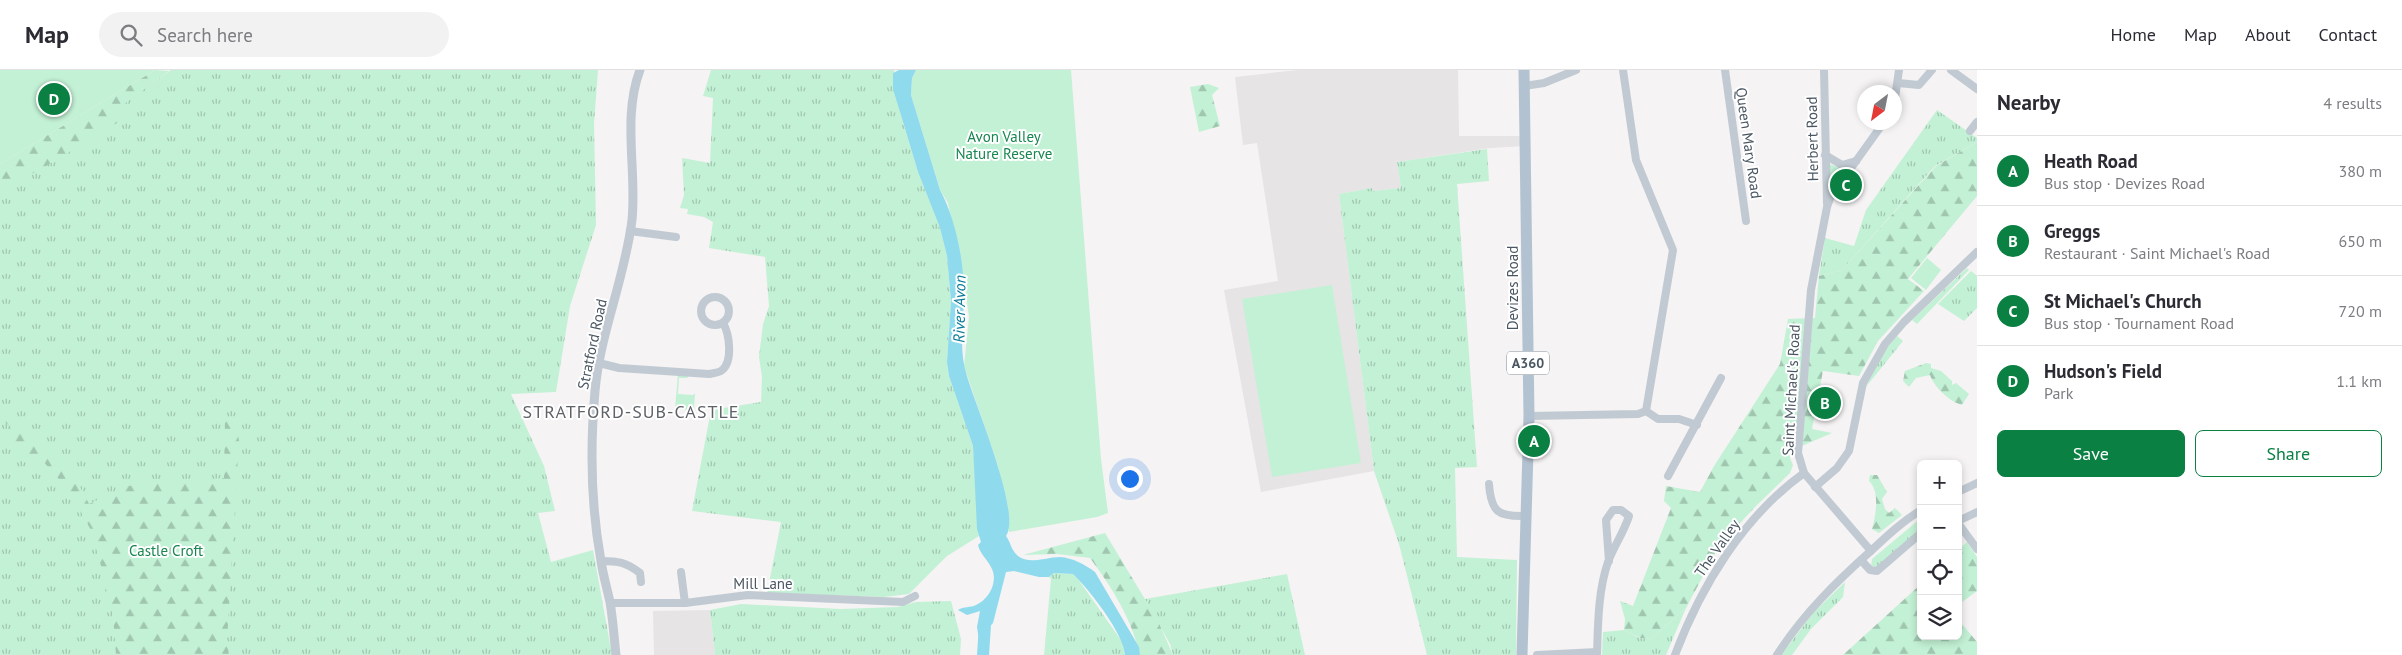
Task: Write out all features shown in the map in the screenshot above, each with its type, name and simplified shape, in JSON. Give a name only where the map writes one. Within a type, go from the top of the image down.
[{"type":"main road","name":"Devizes Road","points":[[1522,655],[1529,416],[1524,70]]},
{"type":"street","name":"Stratford Road","points":[[616,655],[610,602],[601,561],[595,514],[592,451],[595,390],[599,363],[624,266],[630,231],[634,197],[631,124],[634,86],[640,70]]},
{"type":"street","points":[[1524,86],[1544,84],[1576,70]]},
{"type":"street","points":[[1623,70],[1636,160],[1673,250],[1646,411]]},
{"type":"street","name":"Queen Mary Road","points":[[1725,70],[1746,221]]},
{"type":"street","name":"Herbert Road","points":[[1824,70],[1826,208]]},
{"type":"street","points":[[1899,70],[1898,83],[1919,85],[1932,70]]},
{"type":"street","points":[[1951,70],[1977,89]]},
{"type":"street","points":[[1970,131],[1977,122]]},
{"type":"street","points":[[1826,208],[1831,196],[1878,130]]},
{"type":"street","points":[[1825,155],[1842,165],[1856,161]]},
{"type":"street","name":"Saint Michael's Road","points":[[1826,208],[1811,290],[1798,453],[1804,473],[1871,551]]},
{"type":"street","points":[[630,231],[676,237]]},
{"type":"street","points":[[1815,487],[1837,468],[1849,451],[1863,383],[1884,344],[1904,322],[1977,252]]},
{"type":"street","points":[[599,363],[619,368],[709,374],[720,372],[726,366],[728,358],[728,332],[723,323]]},
{"type":"street","points":[[1668,476],[1721,378]]},
{"type":"street","points":[[1529,416],[1638,414],[1646,411]]},
{"type":"street","points":[[1646,411],[1658,419],[1679,419],[1697,425]]},
{"type":"street","name":"The Valley","points":[[1675,655],[1705,589],[1734,543],[1784,490],[1804,473]]},
{"type":"street","points":[[1962,490],[1977,483]]},
{"type":"street","points":[[1489,484],[1490,498],[1494,509],[1506,515],[1526,516]]},
{"type":"street","points":[[1537,655],[1597,654],[1601,590],[1608,561],[1606,520],[1612,510],[1621,510],[1630,516],[1624,534],[1608,561]]},
{"type":"street","points":[[1962,520],[1977,512]]},
{"type":"street","points":[[1777,655],[1790,634],[1822,596],[1871,551],[1917,513]]},
{"type":"street","points":[[1962,528],[1977,550]]},
{"type":"street","points":[[1861,560],[1870,570],[1877,571],[1917,536]]},
{"type":"street","points":[[601,561],[629,564],[640,573],[641,582]]},
{"type":"street","points":[[681,572],[685,603]]},
{"type":"street","name":"Mill Lane","points":[[610,602],[685,603],[748,594],[903,602],[915,596]]},
{"type":"shaded area","points":[[1298,70],[1458,70],[1459,136],[1525,136],[1526,146],[1490,148],[1397,162],[1401,188],[1373,191],[1372,188],[1339,194],[1374,471],[1261,492],[1224,290],[1278,281],[1257,143],[1243,145],[1235,77]]},
{"type":"shaded area","points":[[710,610],[715,655],[654,655],[653,611]]},
{"type":"green space","points":[[0,70],[155,70],[0,164]]},
{"type":"green space","points":[[155,70],[169,71],[116,110],[117,123],[43,168],[0,190],[0,164]]},
{"type":"green space","points":[[171,70],[598,70],[594,124],[596,225],[570,306],[556,392],[511,394],[544,466],[555,511],[538,513],[551,562],[593,550],[612,655],[0,655],[0,190]]},
{"type":"green space","points":[[711,70],[894,70],[900,112],[918,172],[940,228],[947,256],[951,301],[947,362],[949,376],[973,446],[979,536],[947,556],[909,594],[884,597],[767,593],[781,522],[692,511],[711,410],[761,402],[762,377],[759,357],[763,324],[769,306],[765,257],[709,248],[713,222],[704,217],[687,214],[688,209],[680,208],[684,195],[682,158],[710,163],[713,98],[703,96]]},
{"type":"green space","name":"Avon Valley Nature Reserve","points":[[916,70],[1071,70],[1101,459],[1108,513],[1097,517],[1009,532],[1007,507],[998,466],[964,366],[969,317],[962,267],[948,203],[940,190],[911,95],[912,78]]},
{"type":"green space","points":[[1208,84],[1219,88],[1212,95],[1220,126],[1199,132],[1190,87]]},
{"type":"green space","points":[[1937,110],[1977,138],[1977,142],[1935,166],[1842,270],[1819,276],[1825,238],[1854,246],[1866,210]]},
{"type":"green space","points":[[1977,142],[1977,196],[1908,279],[1924,291],[1878,341],[1859,376],[1823,371],[1812,429],[1832,433],[1790,451],[1793,465],[1790,473],[1719,546],[1686,608],[1651,639],[1640,638],[1624,630],[1625,619],[1620,601],[1633,606],[1671,508],[1664,501],[1666,486],[1700,492],[1714,466],[1780,364],[1788,319],[1815,318],[1819,276],[1842,270],[1936,166]]},
{"type":"green space","points":[[1487,149],[1489,181],[1457,184],[1477,467],[1455,468],[1457,557],[1517,560],[1516,655],[1427,655],[1399,544],[1374,471],[1339,194],[1372,188],[1373,191],[1401,188],[1397,162]]},
{"type":"green space","points":[[1829,164],[1844,169],[1831,189],[1830,189]]},
{"type":"green space","points":[[1927,258],[1941,270],[1926,290],[1911,278]]},
{"type":"green space","points":[[1967,268],[1969,270],[1917,324],[1912,320]]},
{"type":"green space","points":[[1971,271],[1977,276],[1977,308],[1964,321],[1938,304]]},
{"type":"green space","points":[[1332,285],[1361,463],[1272,477],[1242,299]]},
{"type":"green space","points":[[1897,336],[1903,341],[1865,388],[1884,351]]},
{"type":"green space","points":[[1926,363],[1931,364],[1931,368],[1941,371],[1952,381],[1952,385],[1956,383],[1969,394],[1962,405],[1952,401],[1943,393],[1930,375],[1916,378],[1909,387],[1903,381],[1905,371]]},
{"type":"green space","points":[[678,373],[690,374],[687,378],[679,378],[678,394],[693,395],[695,393],[694,410],[675,409]]},
{"type":"green space","name":"Castle Croft","points":[[0,409],[56,454],[82,482],[80,487],[89,504],[127,486],[224,478],[225,419],[233,416],[239,440],[227,642],[229,655],[116,655],[113,615],[105,591],[107,582],[92,532],[70,492],[42,460],[30,464],[8,433],[10,426],[0,419]]},
{"type":"green space","points":[[1870,475],[1877,475],[1887,492],[1882,499],[1885,509],[1889,513],[1895,508],[1902,515],[1879,533],[1872,529],[1876,497],[1869,481]]},
{"type":"green space","points":[[1917,521],[1917,532],[1877,567],[1871,566],[1872,559]]},
{"type":"green space","points":[[1105,533],[1157,619],[1173,655],[1140,655],[1132,629],[1120,604],[1090,558],[1057,554],[1023,555]]},
{"type":"green space","points":[[1967,542],[1977,557],[1977,591],[1962,602],[1962,550],[1962,546]]},
{"type":"green space","points":[[1054,573],[1073,574],[1078,579],[1123,643],[1125,655],[1044,655],[1051,579],[1049,577]]},
{"type":"green space","points":[[1287,574],[1305,655],[1173,655],[1170,644],[1145,599]]},
{"type":"green space","points":[[1845,582],[1843,597],[1811,629],[1792,655],[1781,655],[1814,612]]},
{"type":"green space","points":[[1917,588],[1917,640],[1962,640],[1962,624],[1977,642],[1977,655],[1843,655]]},
{"type":"green space","points":[[951,601],[961,639],[960,655],[715,655],[710,610],[741,604],[841,609],[898,607],[916,602]]},
{"type":"green space","points":[[1686,608],[1666,655],[1602,655],[1603,632],[1624,630],[1639,638],[1651,639]]},
{"type":"water","points":[[899,70],[916,70],[912,78],[911,95],[940,190],[950,213],[958,240],[964,280],[962,345],[964,366],[1003,483],[1008,506],[1009,524],[1006,536],[1014,551],[1022,559],[1033,560],[1060,557],[1078,562],[1095,572],[1139,647],[1140,655],[1125,655],[1119,636],[1112,624],[1088,590],[1073,574],[1054,573],[1049,577],[1039,577],[1014,571],[1006,572],[993,623],[986,631],[986,640],[979,640],[977,627],[980,611],[967,615],[958,610],[976,605],[985,599],[993,585],[994,574],[978,545],[981,542],[977,529],[973,446],[949,376],[947,362],[951,301],[947,256],[940,228],[918,172],[893,89],[893,73]]},
{"type":"waterway","name":"River Avon","points":[[983,655],[985,625]]},
{"type":"place","name":"Hudson's Field","points":[[54,99]]},
{"type":"place","name":"St Michael's Church","points":[[1846,185]]},
{"type":"place","name":"Greggs","points":[[1825,403]]},
{"type":"place","name":"Heath Road","points":[[1534,441]]},
{"type":"district","name":"STRATFORD-SUB-CASTLE","points":[[631,411]]}]
